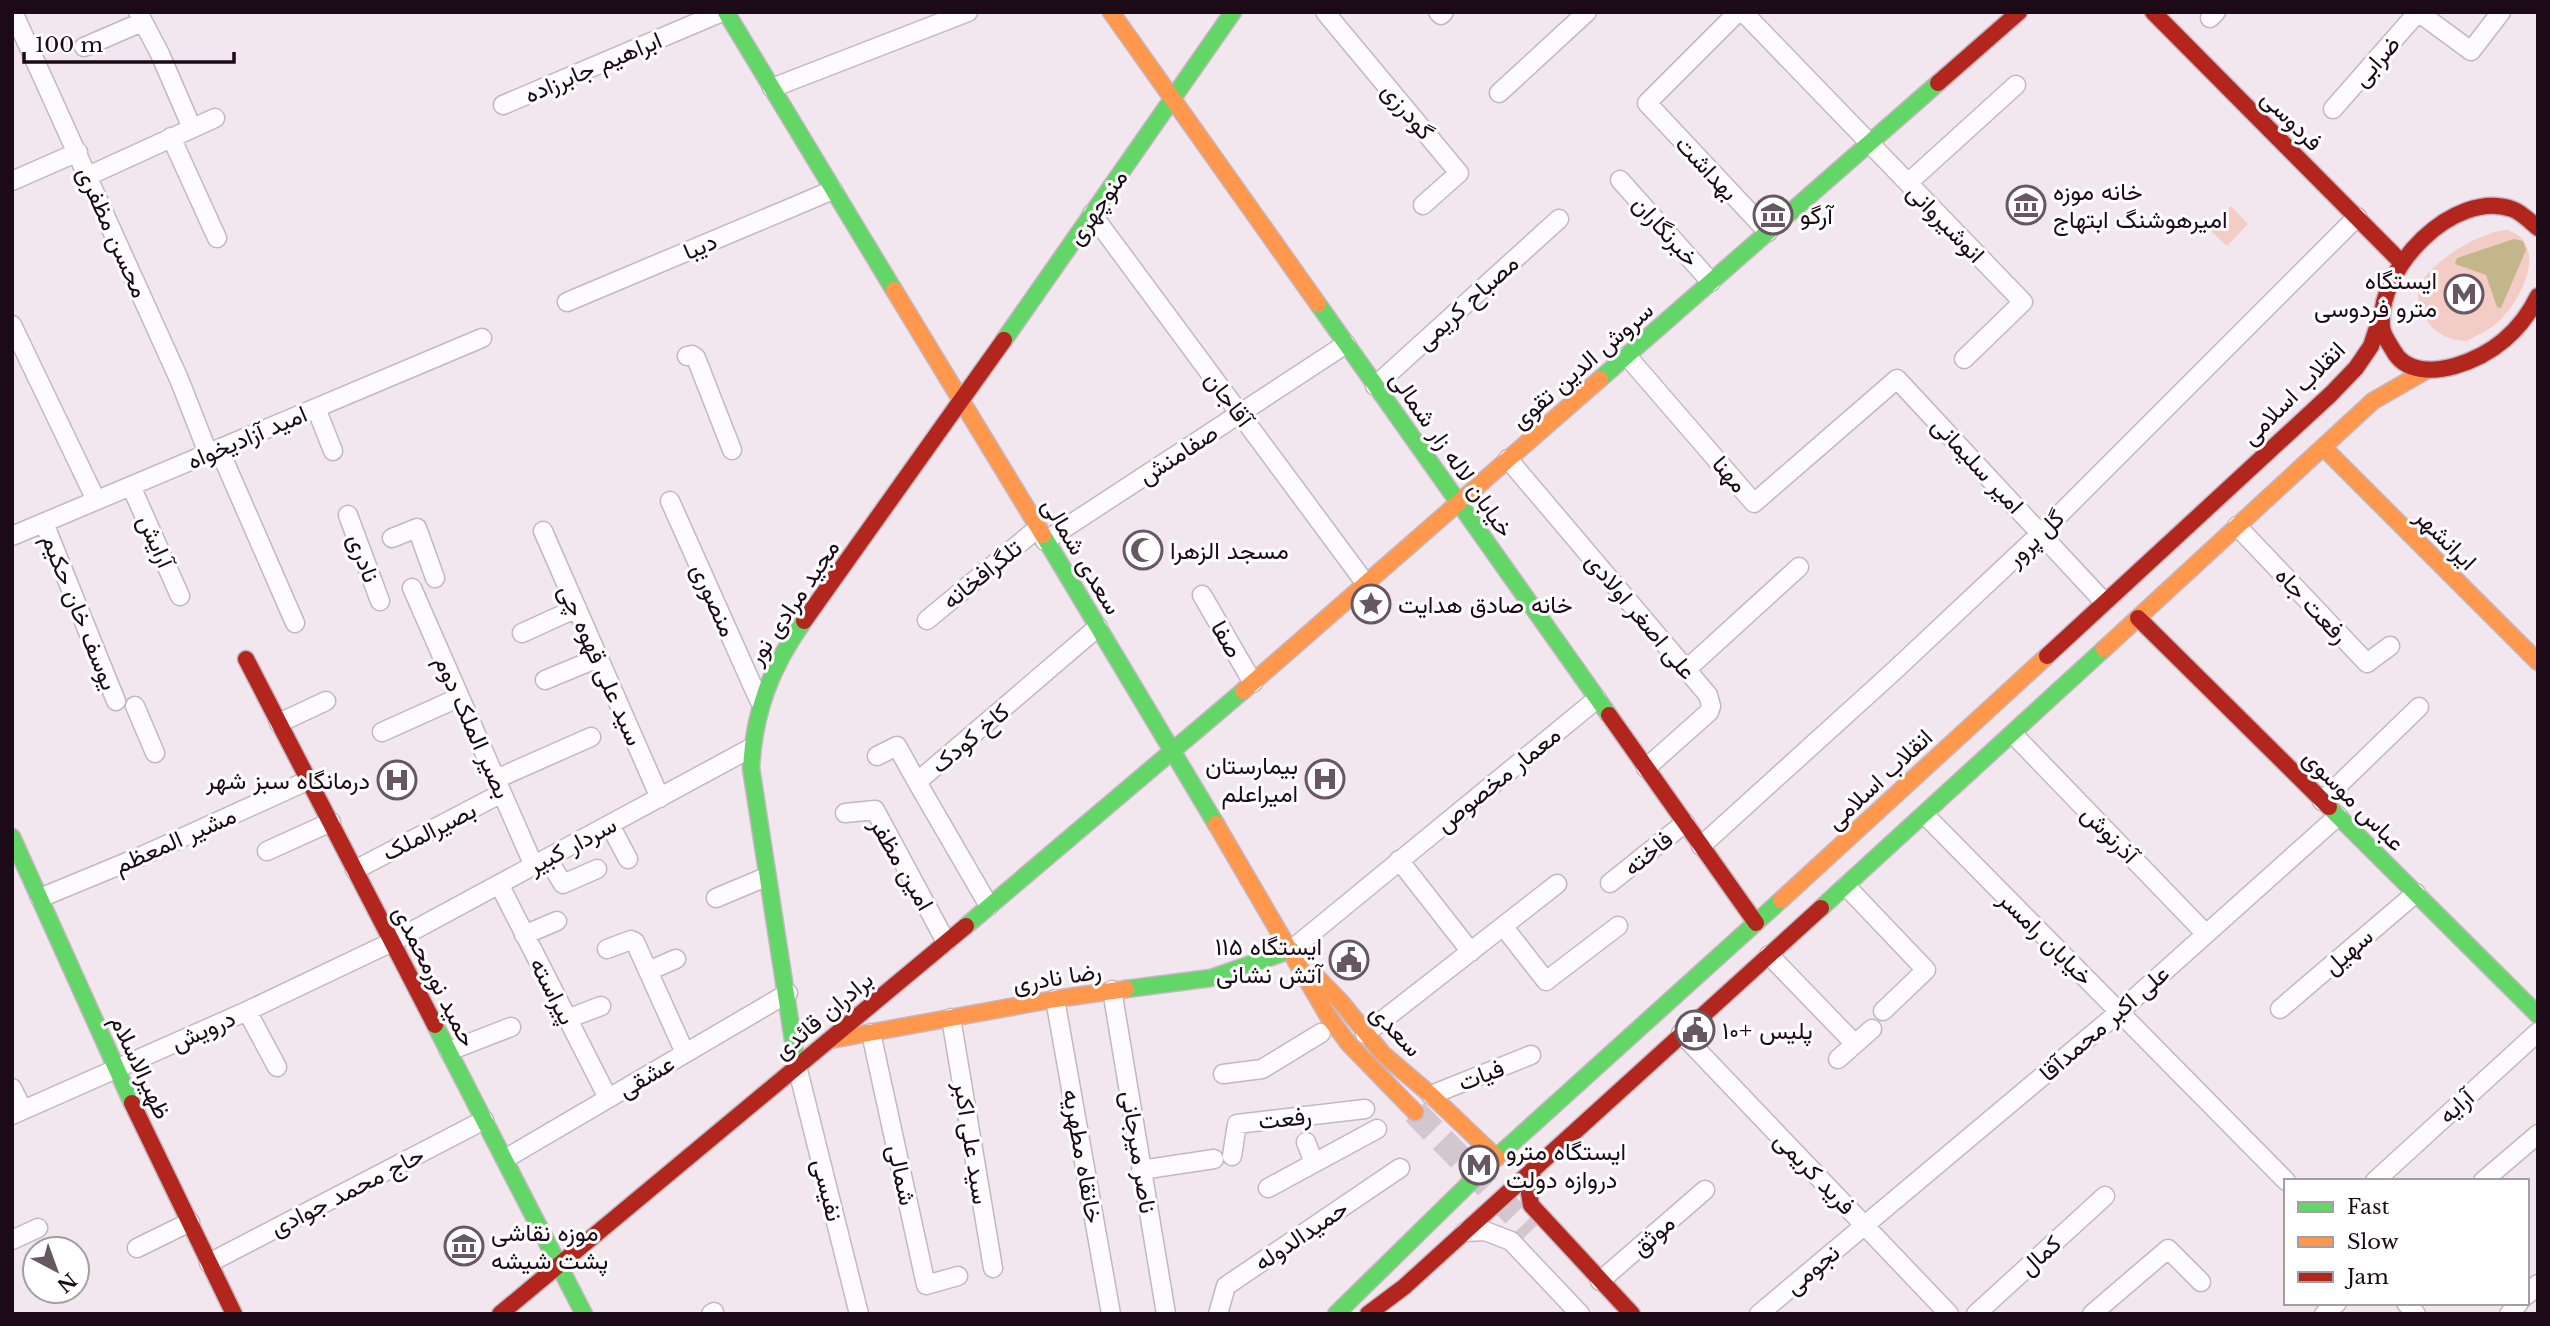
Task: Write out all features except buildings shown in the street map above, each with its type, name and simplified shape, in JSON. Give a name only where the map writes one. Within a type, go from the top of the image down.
[{"type":"main road","name":"سعدی شمالی","points":[[724,12],[1174,752],[1328,1016],[1342,1035],[1415,1112]]},
{"type":"main road","name":"خیابان لاله زار شمالی","points":[[1111,12],[1756,923]]},
{"type":"main road","name":"منوچهری","points":[[961,402],[1233,12]]},
{"type":"main road","name":"سروش الدین تقوی","points":[[1174,752],[2020,12]]},
{"type":"main road","name":"فردوسی","points":[[2152,12],[2400,261]]},
{"type":"main road","points":[[2400,261],[2425,236],[2458,215],[2483,206],[2510,206],[2528,199]]},
{"type":"main road","points":[[2510,206],[2525,214],[2538,228]]},
{"type":"main road","name":"انقلاب اسلامی","points":[[1336,1314],[1385,1263],[1497,1158],[1756,923],[2356,368],[2371,346],[2388,285],[2400,261]]},
{"type":"main road","points":[[2382,313],[2384,337],[2395,355],[2413,368],[2427,370],[2448,367],[2479,356],[2527,327],[2538,296]]},
{"type":"main road","points":[[1376,1314],[1681,1033],[1925,815],[2373,401],[2427,370]]},
{"type":"main road","name":"مجید مرادی نور","points":[[797,1066],[788,993],[753,789],[751,748],[759,700],[785,647],[961,402]]},
{"type":"main road","name":"ایرانشهر","points":[[2323,447],[2538,662]]},
{"type":"main road","name":"عباس موسوی","points":[[2138,618],[2416,893],[2534,1005]]},
{"type":"main road","name":"حمید نورمحمدی","points":[[246,659],[584,1314]]},
{"type":"main road","name":"برادران قائدی","points":[[500,1314],[1174,752]]},
{"type":"main road","name":"ظهیرالاسلام","points":[[13,839],[116,1068],[234,1314]]},
{"type":"main road","points":[[1291,950],[1296,982]]},
{"type":"main road","name":"رضا نادری","points":[[828,1041],[1055,999],[1211,978],[1291,950]]},
{"type":"main road","name":"سعدی","points":[[1291,950],[1341,1002],[1383,1054],[1497,1158]]},
{"type":"main road","points":[[1533,1169],[1531,1205],[1592,1283],[1611,1314]]},
{"type":"main road","name":"انقلاب اسلامی","points":[[1320,1314],[1385,1263]]},
{"type":"main road","points":[[1592,1283],[1632,1314]]},
{"type":"main road","points":[[1368,1314],[1404,1287]]},
{"type":"street","name":"محسن مظفری","points":[[13,12],[17,34],[78,152],[179,379],[295,623]]},
{"type":"street","name":"ابراهیم جابرزاده","points":[[503,106],[724,12]]},
{"type":"street","points":[[772,88],[968,12]]},
{"type":"street","name":"گودرزی","points":[[1325,12],[1459,173],[1423,205]]},
{"type":"street","points":[[1438,12],[1441,15],[1444,12]]},
{"type":"street","points":[[1499,93],[1587,12]]},
{"type":"street","name":"بهداشت","points":[[1740,12],[1647,103],[1768,232]]},
{"type":"street","name":"انوشیروانی","points":[[1740,12],[2023,302],[1964,359]]},
{"type":"street","points":[[2418,12],[2471,51],[2501,12]]},
{"type":"street","name":"ضرابی","points":[[2333,109],[2418,12]]},
{"type":"street","points":[[84,47],[140,17],[160,54],[192,128]]},
{"type":"street","points":[[1908,183],[2016,85]]},
{"type":"street","points":[[88,176],[215,118]]},
{"type":"street","points":[[171,137],[218,238]]},
{"type":"street","points":[[12,181],[78,152]]},
{"type":"street","name":"خبرنگاران","points":[[1620,180],[1711,282]]},
{"type":"street","name":"دیبا","points":[[567,302],[833,190]]},
{"type":"street","name":"آقاجان","points":[[1092,214],[1366,584]]},
{"type":"street","name":"گل پرور","points":[[1701,846],[1895,671],[2041,533],[2357,217]]},
{"type":"street","name":"مصباح کریمی","points":[[1375,386],[1559,219]]},
{"type":"street","points":[[12,325],[96,500]]},
{"type":"street","name":"امید آزادیخواه","points":[[14,530],[44,523],[482,338]]},
{"type":"street","name":"صفامنش","points":[[1042,534],[1240,413],[1346,344]]},
{"type":"street","points":[[687,356],[696,358],[732,450]]},
{"type":"street","name":"مهنا","points":[[1627,356],[1755,503],[1877,396]]},
{"type":"street","name":"امیر سلیمانی","points":[[1877,396],[1898,379],[2104,602]]},
{"type":"street","points":[[316,408],[333,451]]},
{"type":"street","name":"علی اصغر اولادی","points":[[1508,459],[1708,695],[1711,706],[1709,712],[1646,768]]},
{"type":"street","name":"آرایش","points":[[131,486],[180,596]]},
{"type":"street","name":"منصوری","points":[[670,501],[759,700]]},
{"type":"street","name":"نادری","points":[[348,515],[380,601]]},
{"type":"street","name":"یوسف خان حکیم","points":[[44,523],[116,701]]},
{"type":"street","name":"رفعت جاه","points":[[2237,526],[2367,663],[2390,646]]},
{"type":"street","points":[[392,538],[417,528],[435,578]]},
{"type":"street","name":"سید علی قهوه چی","points":[[543,531],[660,798]]},
{"type":"street","name":"تلگرافخانه","points":[[926,620],[1042,534]]},
{"type":"street","points":[[1687,669],[1799,567]]},
{"type":"street","name":"بصیر الملک دوم","points":[[412,588],[499,786],[540,862],[563,884],[597,869]]},
{"type":"street","name":"صفا","points":[[1202,594],[1253,683]]},
{"type":"street","points":[[522,633],[577,608]]},
{"type":"street","name":"کاخ کودک","points":[[989,906],[917,782],[1098,627]]},
{"type":"street","points":[[545,680],[598,658]]},
{"type":"street","points":[[382,732],[460,697]]},
{"type":"street","name":"معمار مخصوص","points":[[1291,950],[1597,699]]},
{"type":"street","points":[[279,723],[326,701]]},
{"type":"street","points":[[135,706],[155,753]]},
{"type":"street","points":[[2322,801],[2419,707]]},
{"type":"street","name":"آذرنوش","points":[[2013,734],[2206,934]]},
{"type":"street","name":"بصیرالملک","points":[[355,870],[499,786],[591,737]]},
{"type":"street","points":[[877,756],[897,746],[917,782]]},
{"type":"street","name":"سردار کبیر","points":[[392,942],[751,748]]},
{"type":"street","name":"مشیر المعظم","points":[[40,898],[145,855],[309,780]]},
{"type":"street","name":"امین مظفر","points":[[845,813],[875,810],[946,942]]},
{"type":"street","name":"خیابان رامسر","points":[[1925,815],[2284,1179]]},
{"type":"street","name":"علی اکبر محمدآقا","points":[[1865,1224],[2119,1012],[2338,816]]},
{"type":"street","points":[[267,850],[331,822]]},
{"type":"street","name":"فاخته","points":[[1610,883],[1685,823]]},
{"type":"street","points":[[610,825],[628,859]]},
{"type":"street","points":[[1399,860],[1471,952]]},
{"type":"street","points":[[716,898],[766,877]]},
{"type":"street","name":"پیراسته","points":[[499,884],[608,1098]]},
{"type":"street","points":[[1365,1034],[1556,884]]},
{"type":"street","points":[[1846,886],[1926,970],[1883,1011]]},
{"type":"street","name":"سهیل","points":[[2280,1009],[2416,893]]},
{"type":"street","points":[[524,934],[557,921]]},
{"type":"street","points":[[1503,926],[1546,981],[1618,926]]},
{"type":"street","points":[[607,948],[631,940],[635,942],[685,1053]]},
{"type":"street","name":"درویش","points":[[18,1113],[247,1011],[392,942]]},
{"type":"street","points":[[1769,955],[1855,1044]]},
{"type":"street","points":[[648,971],[676,959]]},
{"type":"street","name":"ناصر میرجانی","points":[[1112,990],[1166,1314]]},
{"type":"street","name":"عشقی","points":[[505,1159],[788,993]]},
{"type":"street","name":"خانقاه مطهریه","points":[[1055,999],[1111,1314]]},
{"type":"street","points":[[568,1019],[601,1006]]},
{"type":"street","points":[[247,1011],[276,1067]]},
{"type":"street","name":"سید علی اکبر","points":[[951,1018],[993,1268]]},
{"type":"street","points":[[449,1051],[511,1027]]},
{"type":"street","points":[[1838,1059],[1872,1029]]},
{"type":"street","name":"آرایه","points":[[2377,1179],[2538,1032]]},
{"type":"street","name":"شمالی","points":[[871,1033],[926,1285],[958,1276]]},
{"type":"street","points":[[1223,1074],[1262,1069],[1321,1033]]},
{"type":"street","name":"فرید کریمی","points":[[1681,1033],[1949,1314]]},
{"type":"street","name":"فیات","points":[[1431,1095],[1531,1055]]},
{"type":"street","name":"نفیسی","points":[[797,1066],[859,1314]]},
{"type":"street","points":[[12,1088],[18,1113]]},
{"type":"street","name":"رفعت","points":[[1142,1170],[1223,1157],[1237,1124],[1365,1109]]},
{"type":"street","name":"حاج محمد جوادی","points":[[209,1263],[484,1120]]},
{"type":"street","points":[[1268,1188],[1377,1129]]},
{"type":"street","points":[[2485,1179],[2538,1134]]},
{"type":"street","points":[[1306,1142],[1314,1163]]},
{"type":"street","name":"حمیدالدوله","points":[[1218,1314],[1226,1286],[1400,1168]]},
{"type":"street","name":"موثق","points":[[1592,1283],[1705,1190]]},
{"type":"street","name":"کمال","points":[[1976,1314],[2105,1196]]},
{"type":"street","points":[[137,1248],[190,1223]]},
{"type":"street","name":"نجومی","points":[[1759,1314],[1865,1224]]},
{"type":"street","points":[[12,1240],[38,1228]]},
{"type":"street","points":[[1465,1232],[1485,1231],[1511,1241],[1580,1314]]},
{"type":"street","points":[[2092,1314],[2168,1249],[2201,1282]]},
{"type":"shaded area","points":[[2231,206],[2248,224],[2227,246],[2209,229]]},
{"type":"shaded area","points":[[2507,230],[2520,237],[2527,247],[2529,259],[2522,288],[2515,301],[2496,324],[2467,341],[2439,333],[2420,307],[2418,293],[2422,282],[2430,271],[2454,251],[2483,236]]},
{"type":"shaded area","points":[[2514,239],[2523,241],[2526,250],[2501,308],[2497,307],[2486,275],[2455,264],[2457,258]]},
{"type":"tunnel","points":[[1415,1112],[1531,1231]]},
{"type":"traffic: fast","points":[[726,12],[894,290]]},
{"type":"traffic: fast","points":[[1004,340],[1233,12]]},
{"type":"traffic: fast","points":[[1600,379],[1938,83]]},
{"type":"traffic: fast","points":[[1318,304],[1609,715]]},
{"type":"traffic: fast","points":[[1043,535],[1216,824]]},
{"type":"traffic: fast","points":[[797,1066],[751,768],[756,728],[766,691],[782,656],[804,621]]},
{"type":"traffic: fast","points":[[1821,908],[2104,649]]},
{"type":"traffic: fast","points":[[966,926],[1243,691]]},
{"type":"traffic: fast","points":[[2329,807],[2538,1015]]},
{"type":"traffic: fast","points":[[12,837],[132,1103]]},
{"type":"traffic: fast","points":[[1336,1314],[1489,1164],[1781,900]]},
{"type":"traffic: fast","points":[[1126,989],[1211,978],[1291,950]]},
{"type":"traffic: fast","points":[[435,1025],[584,1314]]},
{"type":"traffic: slow","points":[[1111,12],[1318,304]]},
{"type":"traffic: slow","points":[[894,290],[1043,535]]},
{"type":"traffic: slow","points":[[2104,649],[2373,401],[2427,370]]},
{"type":"traffic: slow","points":[[1243,691],[1600,379]]},
{"type":"traffic: slow","points":[[2323,447],[2538,662]]},
{"type":"traffic: slow","points":[[1781,900],[2047,656]]},
{"type":"traffic: slow","points":[[1216,824],[1328,1016],[1349,1044],[1415,1112]]},
{"type":"traffic: slow","points":[[1315,975],[1383,1054],[1497,1158]]},
{"type":"traffic: slow","points":[[830,1040],[1055,999],[1126,989]]},
{"type":"traffic: jam","points":[[1938,83],[2019,12]]},
{"type":"traffic: jam","points":[[2153,12],[2400,261]]},
{"type":"traffic: jam","points":[[2538,228],[2515,210],[2489,206],[2466,211],[2444,222],[2423,239],[2405,259],[2392,281],[2384,304],[2382,329],[2398,358],[2405,363],[2420,369],[2447,368],[2481,355],[2504,340],[2523,320],[2538,296]]},
{"type":"traffic: jam","points":[[2047,656],[2331,394],[2356,368],[2371,346],[2382,313]]},
{"type":"traffic: jam","points":[[804,621],[1004,340]]},
{"type":"traffic: jam","points":[[2138,618],[2329,807]]},
{"type":"traffic: jam","points":[[246,659],[435,1025]]},
{"type":"traffic: jam","points":[[1609,715],[1756,923]]},
{"type":"traffic: jam","points":[[1368,1314],[1404,1287],[1821,908]]},
{"type":"traffic: jam","points":[[500,1314],[966,926]]},
{"type":"traffic: jam","points":[[132,1103],[234,1314]]},
{"type":"traffic: jam","points":[[1533,1169],[1529,1193],[1531,1205],[1632,1314]]},
{"type":"place","name":"خانه موزه امیرهوشنگ ابتهاج","points":[[2026,205]]},
{"type":"place","name":"آرگو","points":[[1773,215]]},
{"type":"place","name":"ایستگاه مترو فردوسی","points":[[2464,294]]},
{"type":"place","name":"مسجد الزهرا","points":[[1143,550]]},
{"type":"place","name":"خانه صادق هدایت","points":[[1371,604]]},
{"type":"place","name":"بیمارستان امیراعلم","points":[[1325,779]]},
{"type":"place","name":"درمانگاه سبز شهر","points":[[397,780]]},
{"type":"place","name":"ایستگاه ۱۱۵ آتش نشانی","points":[[1349,960]]},
{"type":"place","name":"پلیس +۱۰","points":[[1695,1030]]},
{"type":"place","name":"ایستگاه مترو دروازه دولت","points":[[1479,1165]]},
{"type":"place","name":"موزه نقاشی پشت شیشه","points":[[464,1246]]}]
